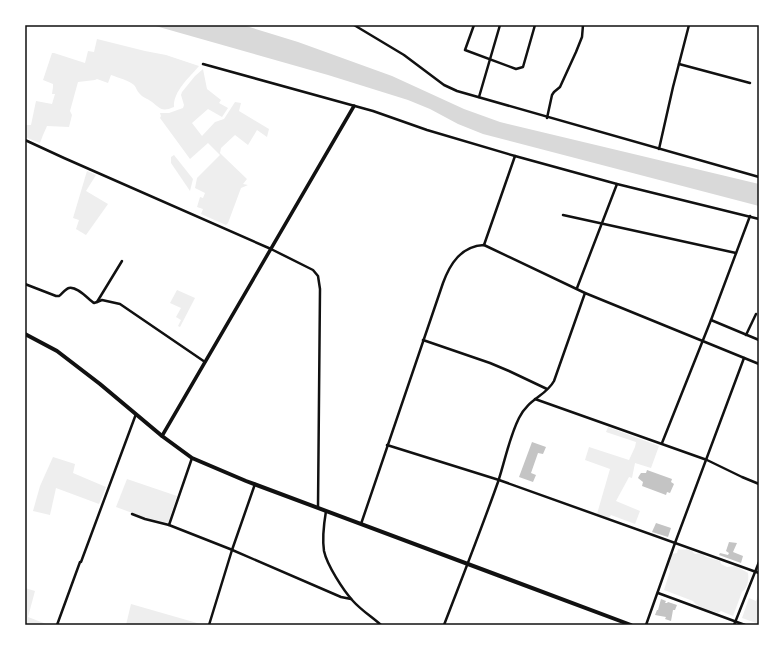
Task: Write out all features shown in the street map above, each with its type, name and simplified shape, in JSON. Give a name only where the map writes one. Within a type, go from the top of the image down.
[{"type":"main road","points":[[25,334],[57,351],[162,436],[192,458],[326,511],[629,625]]},
{"type":"street","points":[[354,25],[404,55],[444,85],[457,92],[759,177]]},
{"type":"street","points":[[474,25],[465,50],[516,69],[521,69],[523,67],[535,25]]},
{"type":"street","points":[[479,97],[500,25]]},
{"type":"street","points":[[547,118],[552,95],[560,87],[576,52],[582,37],[583,25]]},
{"type":"street","points":[[659,149],[689,25]]},
{"type":"street","points":[[203,64],[354,106],[515,156],[617,184],[759,218]]},
{"type":"street","points":[[679,64],[750,83]]},
{"type":"street","points":[[162,436],[354,106]]},
{"type":"street","points":[[25,140],[271,248],[314,270],[320,282],[318,507]]},
{"type":"street","points":[[484,245],[515,156]]},
{"type":"street","points":[[577,288],[617,184]]},
{"type":"street","points":[[562,215],[736,253]]},
{"type":"street","points":[[662,443],[750,216]]},
{"type":"street","points":[[361,524],[443,283],[451,264],[457,257],[474,246],[484,245],[585,293],[759,364]]},
{"type":"street","points":[[97,302],[122,260]]},
{"type":"street","points":[[25,284],[56,296],[59,296],[70,287],[75,288],[94,303],[102,300],[120,304],[200,357],[205,362]]},
{"type":"street","points":[[444,625],[468,564],[518,420],[524,409],[550,387],[554,381],[585,293]]},
{"type":"street","points":[[746,335],[756,314]]},
{"type":"street","points":[[710,320],[759,340]]},
{"type":"street","points":[[424,340],[496,365],[547,389]]},
{"type":"street","points":[[646,625],[744,358]]},
{"type":"street","points":[[535,399],[707,460],[759,484]]},
{"type":"street","points":[[57,625],[136,414]]},
{"type":"street","points":[[387,445],[498,480],[757,572]]},
{"type":"street","points":[[169,525],[192,458]]},
{"type":"street","points":[[209,625],[232,550],[256,484]]},
{"type":"street","points":[[326,511],[324,551],[328,562],[335,576],[351,599],[381,625]]},
{"type":"street","points":[[132,514],[169,525],[232,550],[341,597],[351,599]]},
{"type":"street","points":[[735,623],[757,572],[759,562]]},
{"type":"street","points":[[658,593],[735,623],[745,625]]},
{"type":"shaded area","points":[[152,25],[243,25],[298,42],[392,76],[464,109],[500,122],[759,184],[759,206],[483,134],[458,124],[430,109],[408,100],[328,75]]},
{"type":"shaded area","points":[[97,39],[166,55],[199,66],[179,90],[174,101],[174,107],[169,109],[160,108],[141,96],[132,83],[111,75],[108,83],[97,79],[78,82],[70,111],[72,115],[69,127],[47,126],[40,143],[25,137],[25,125],[31,125],[36,101],[52,104],[55,94],[52,94],[53,84],[43,80],[52,53],[85,63],[88,51],[94,52]]},
{"type":"shaded area","points":[[203,69],[207,89],[221,100],[219,103],[228,108],[222,117],[208,109],[192,123],[202,136],[215,122],[224,119],[235,102],[241,103],[239,111],[269,129],[267,137],[257,130],[248,145],[235,135],[221,148],[220,153],[247,179],[243,184],[248,185],[241,188],[226,225],[201,214],[203,209],[197,207],[200,197],[203,198],[205,193],[195,188],[197,178],[220,155],[208,143],[190,159],[160,118],[160,113],[169,113],[183,108],[182,92]]},
{"type":"shaded area","points":[[174,155],[193,179],[190,191],[171,163],[171,157]]},
{"type":"shaded area","points":[[87,171],[96,175],[86,191],[108,204],[86,235],[76,229],[79,220],[73,218]]},
{"type":"shaded area","points":[[177,290],[195,298],[180,327],[178,326],[181,320],[176,317],[181,308],[170,303]]},
{"type":"shaded area","points":[[608,427],[659,446],[651,468],[635,463],[632,478],[629,477],[616,501],[640,511],[635,524],[611,515],[609,518],[597,514],[610,469],[585,460],[589,447],[629,460],[636,442],[606,432]]},
{"type":"shaded area","points":[[53,457],[75,464],[73,473],[106,487],[99,504],[56,488],[50,515],[33,511],[40,486]]},
{"type":"shaded area","points":[[127,479],[177,496],[168,523],[146,518],[116,507]]},
{"type":"shaded area","points":[[678,549],[688,549],[695,554],[701,553],[706,557],[720,561],[721,564],[727,567],[736,566],[748,573],[747,586],[742,592],[733,616],[721,611],[718,613],[702,608],[693,601],[664,590],[670,571],[668,564],[672,554],[677,553]]},
{"type":"shaded area","points":[[25,588],[35,591],[28,617],[49,625],[25,625]]},
{"type":"shaded area","points":[[758,596],[759,624],[742,618],[749,598],[756,601]]},
{"type":"shaded area","points":[[131,604],[204,625],[126,625]]},
{"type":"building","points":[[532,442],[546,447],[543,454],[538,453],[531,473],[536,475],[533,482],[519,477]]},
{"type":"building","points":[[647,470],[672,479],[671,482],[674,484],[670,493],[667,492],[666,495],[642,486],[643,482],[638,478],[641,473],[646,473]]},
{"type":"building","points":[[656,523],[671,528],[668,537],[652,532]]},
{"type":"building","points":[[729,542],[737,543],[733,552],[743,556],[741,563],[719,555],[720,553],[728,555],[729,553],[726,551]]},
{"type":"building","points":[[661,599],[666,601],[665,603],[668,602],[677,605],[675,610],[673,610],[671,621],[665,619],[666,617],[655,615]]}]
